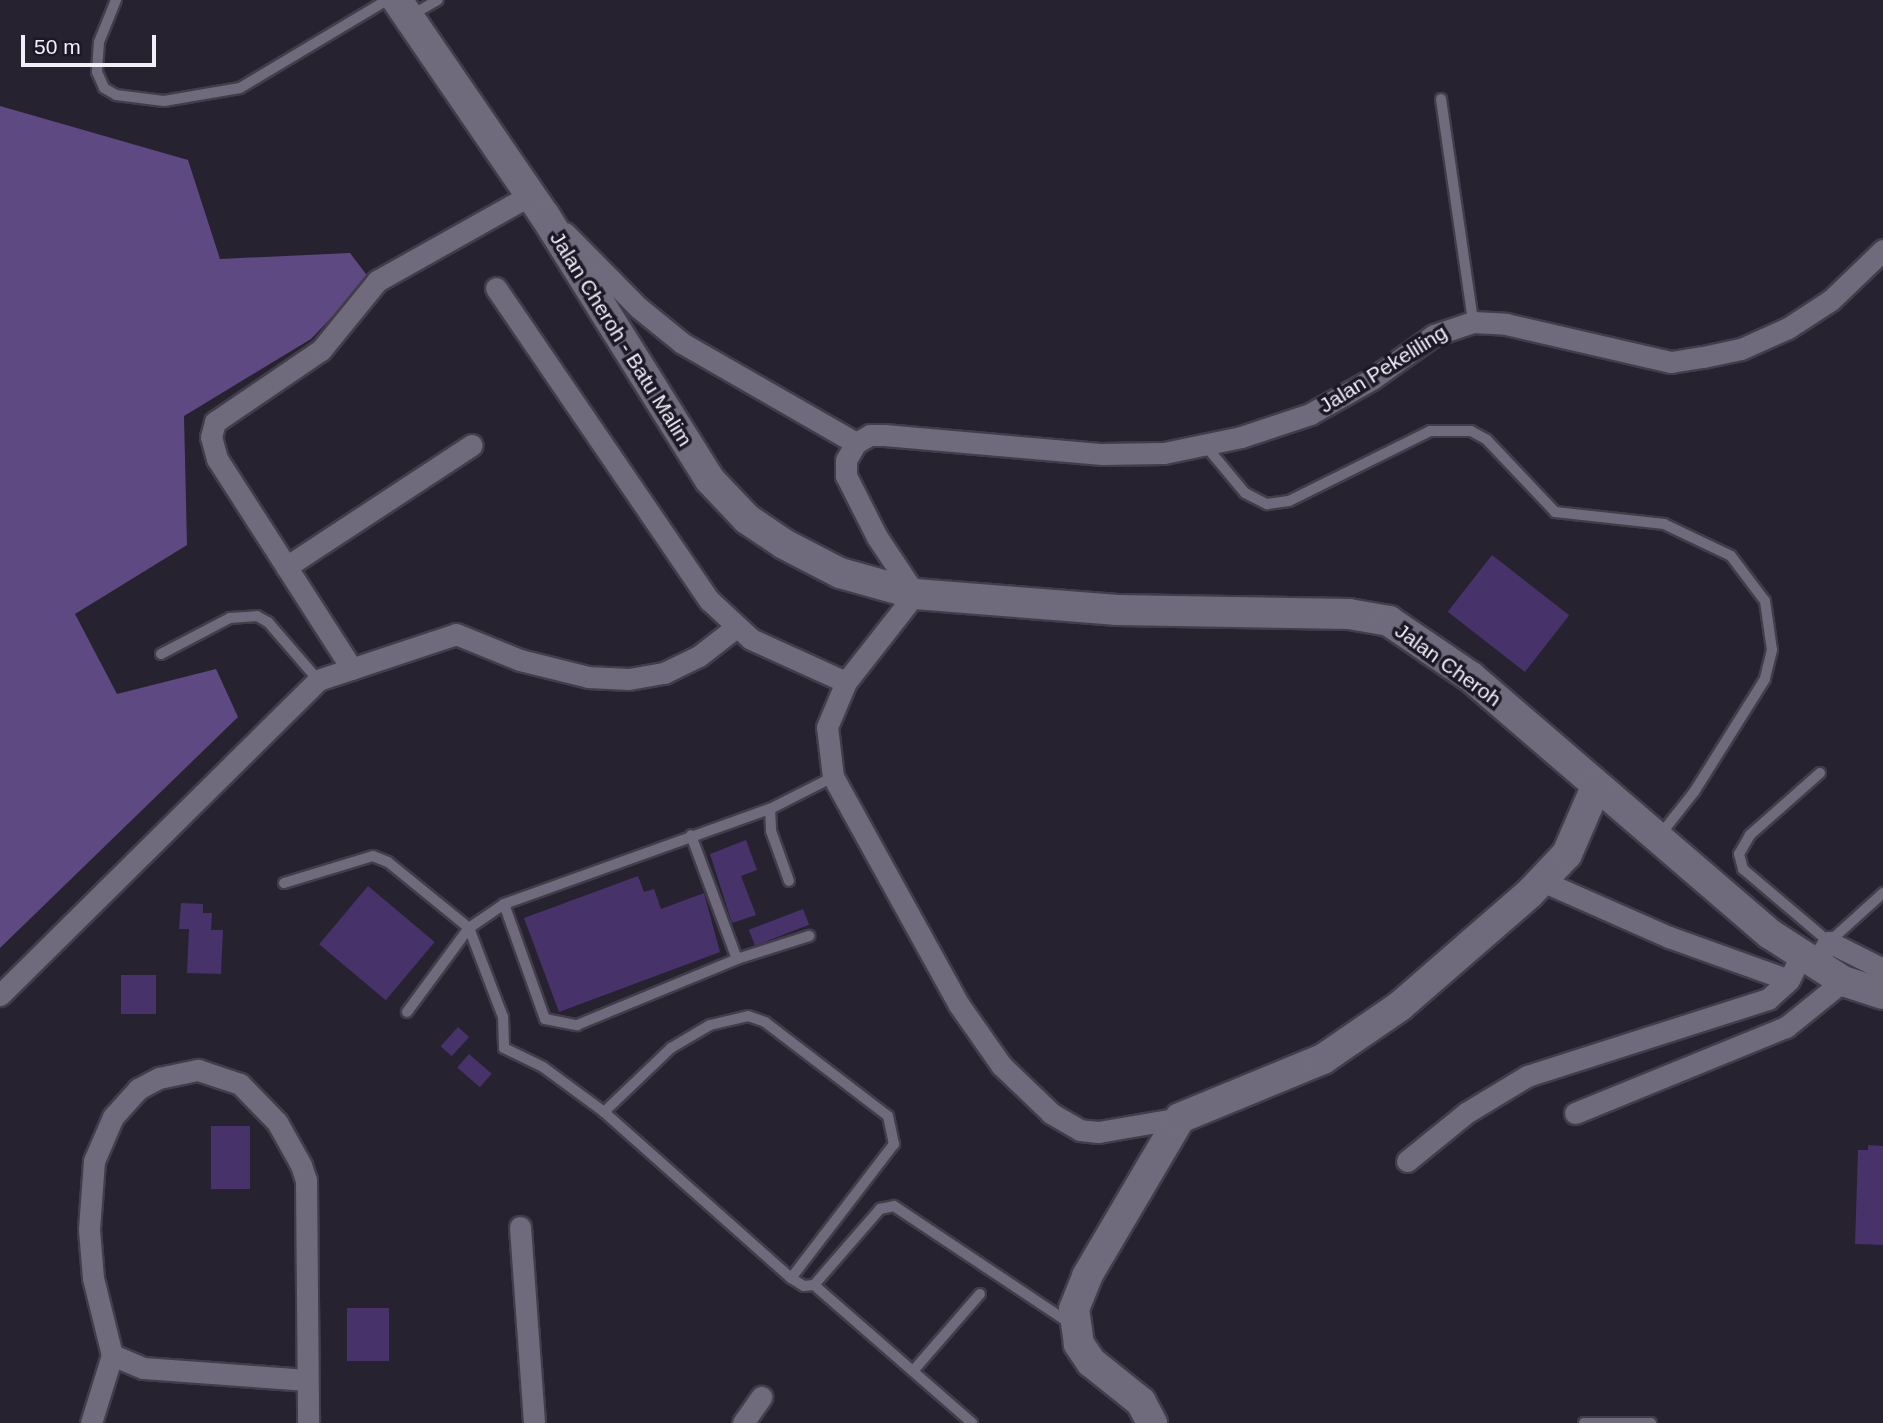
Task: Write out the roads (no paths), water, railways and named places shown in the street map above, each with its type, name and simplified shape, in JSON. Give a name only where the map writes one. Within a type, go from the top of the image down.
[{"type":"main road","name":"Jalan Cheroh - Batu Malim","points":[[397,6],[537,206],[710,480],[747,519],[840,573],[915,594]]},
{"type":"main road","name":"Jalan Cheroh","points":[[915,594],[1117,610],[1287,611],[1380,619],[1409,632],[1471,677],[1596,788],[1808,961],[1843,981],[1883,994]]},
{"type":"main road","points":[[1152,1423],[1141,1402],[1091,1362],[1073,1325],[1077,1297],[1087,1276],[1180,1118],[1323,1059],[1400,1006],[1542,881],[1567,854],[1596,788]]},
{"type":"street","points":[[352,669],[217,459],[211,437],[215,422],[321,350],[377,281],[537,206],[639,308],[682,343],[856,443],[846,460],[846,476],[877,537],[915,594],[846,682],[827,727],[833,777],[959,1005],[1001,1065],[1051,1113],[1080,1130],[1098,1132],[1180,1118]]},
{"type":"street","name":"Jalan Pekeliling","points":[[856,443],[870,435],[884,435],[1102,454],[1164,453],[1310,414],[1372,379],[1434,335],[1474,322],[1506,324],[1661,361],[1703,357],[1741,349],[1788,328],[1831,300],[1883,250]]},
{"type":"street","points":[[496,288],[709,600],[735,628],[846,682]]},
{"type":"street","points":[[286,567],[472,445]]},
{"type":"street","points":[[0,995],[318,680],[456,634],[520,660],[588,677],[629,679],[664,673],[699,656],[735,628]]},
{"type":"street","points":[[1542,881],[1669,937],[1808,961],[1883,969]]},
{"type":"street","points":[[1407,1161],[1438,1133],[1527,1076],[1768,999],[1808,961]]},
{"type":"street","points":[[1575,1113],[1786,1027],[1843,981]]},
{"type":"street","points":[[91,1423],[112,1355],[93,1278],[89,1228],[94,1161],[101,1137],[138,1089],[173,1072],[198,1070],[240,1084],[258,1098],[293,1148],[306,1180],[308,1423]]},
{"type":"street","points":[[520,1227],[534,1423]]},
{"type":"street","points":[[112,1355],[143,1368],[307,1380]]},
{"type":"street","points":[[743,1423],[761,1397]]},
{"type":"lane","points":[[116,0],[99,42],[97,72],[104,88],[116,95],[164,101],[240,88],[397,6],[438,0]]},
{"type":"lane","points":[[1440,99],[1474,322]]},
{"type":"lane","points":[[1205,444],[1245,493],[1267,504],[1289,500],[1430,431],[1471,431],[1487,440],[1555,512],[1664,524],[1731,556],[1765,601],[1772,650],[1765,679],[1694,792],[1657,839]]},
{"type":"lane","points":[[161,654],[230,618],[257,616],[268,622],[318,680]]},
{"type":"lane","points":[[1820,773],[1757,828],[1740,854],[1742,869],[1808,961],[1883,893]]},
{"type":"lane","points":[[407,1012],[468,928],[504,904],[770,809],[833,777]]},
{"type":"lane","points":[[770,809],[771,831],[789,881]]},
{"type":"lane","points":[[691,835],[737,959]]},
{"type":"lane","points":[[284,883],[373,856],[388,862],[468,928],[503,1017],[504,1048],[542,1068],[604,1112],[791,1278],[804,1286],[814,1285],[880,1209],[894,1206],[1042,1309],[1073,1325]]},
{"type":"lane","points":[[504,904],[545,1019],[560,1024],[577,1025],[737,959],[809,936]]},
{"type":"lane","points":[[604,1112],[671,1048],[710,1025],[748,1016],[765,1023],[888,1116],[894,1144],[791,1278]]},
{"type":"lane","points":[[814,1285],[972,1423]]},
{"type":"lane","points":[[913,1371],[980,1294]]},
{"type":"lane","points":[[1584,1423],[1651,1423]]}]
